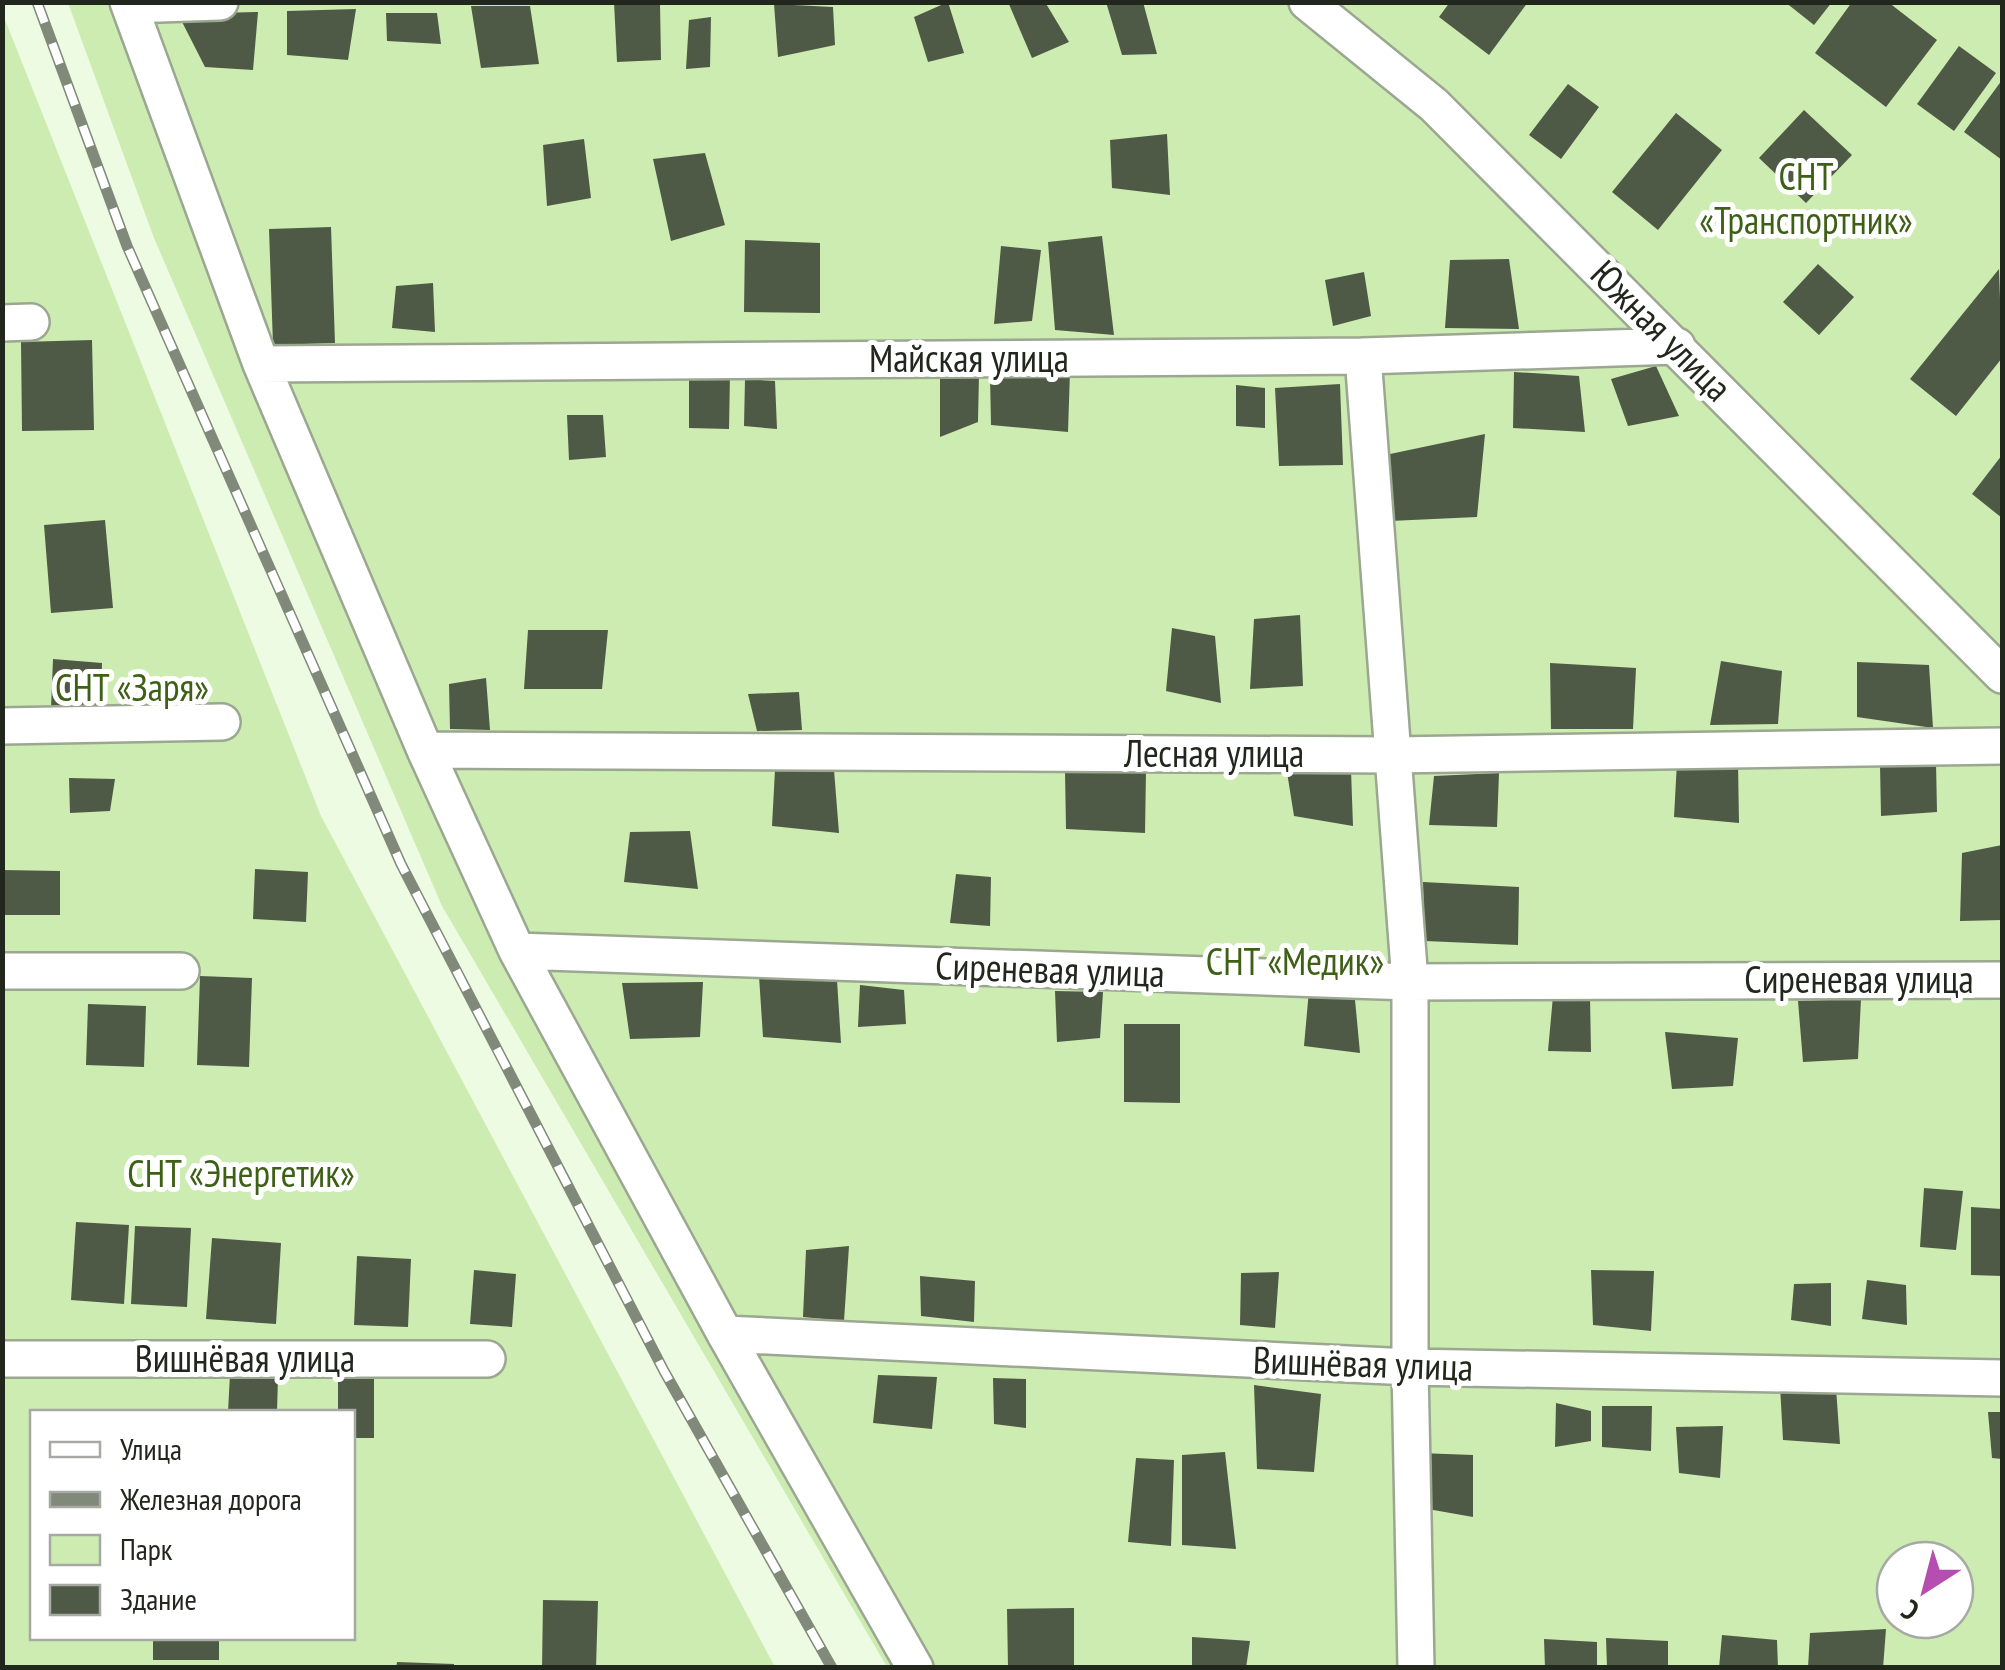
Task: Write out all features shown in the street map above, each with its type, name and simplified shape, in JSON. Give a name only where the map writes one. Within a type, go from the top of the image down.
[{"type":"street","points":[[220,2],[129,4],[261,364],[425,750],[517,952],[725,1334],[915,1668]]},
{"type":"street","name":"Южная улица","points":[[1307,2],[1434,106],[2002,675]]},
{"type":"street","name":"Майская улица","points":[[261,364],[1364,356],[1677,346]]},
{"type":"street","points":[[1364,356],[1410,982],[1410,1367],[1416,1668]]},
{"type":"street","points":[[2,726],[222,722]]},
{"type":"street","name":"Лесная улица","points":[[425,750],[1391,755],[2002,746]]},
{"type":"street","name":"Сиреневая улица","points":[[517,952],[1410,982],[2002,980]]},
{"type":"street","points":[[2,971],[181,971]]},
{"type":"street","name":"Вишнёвая улица","points":[[725,1334],[1410,1367],[2002,1378]]},
{"type":"street","name":"Вишнёвая улица","points":[[2,1359],[487,1359]]},
{"type":"green space","name":"СНТ «Медик»","points":[[68,3],[2002,3],[2002,1667],[887,1667],[442,906],[154,238]]},
{"type":"green space","name":"СНТ «Энергетик»","points":[[2,12],[321,816],[775,1667],[3,1667]]},
{"type":"building","points":[[614,2],[660,3],[661,60],[617,62]]},
{"type":"building","points":[[948,2],[964,53],[928,62],[914,17]]},
{"type":"building","points":[[1008,2],[1045,2],[1069,42],[1032,58]]},
{"type":"building","points":[[1106,2],[1143,2],[1157,54],[1122,55]]},
{"type":"building","points":[[1450,2],[1528,2],[1489,55],[1439,17]]},
{"type":"building","points":[[1785,2],[1832,2],[1814,25]]},
{"type":"building","points":[[1852,2],[1888,2],[1937,40],[1886,107],[1815,53]]},
{"type":"building","points":[[774,4],[833,7],[835,45],[778,57]]},
{"type":"building","points":[[471,6],[530,6],[539,64],[481,68]]},
{"type":"building","points":[[356,9],[348,60],[287,55],[287,11]]},
{"type":"building","points":[[258,12],[253,70],[205,67],[178,14]]},
{"type":"building","points":[[386,13],[437,13],[441,44],[387,41]]},
{"type":"building","points":[[711,17],[710,67],[686,69],[689,20]]},
{"type":"building","points":[[1959,46],[1996,73],[1954,131],[1917,104]]},
{"type":"building","points":[[2002,80],[2002,160],[1964,132]]},
{"type":"building","points":[[1568,84],[1599,107],[1561,159],[1529,135]]},
{"type":"building","points":[[1804,110],[1852,155],[1806,203],[1759,158]]},
{"type":"building","points":[[1676,113],[1722,150],[1658,230],[1612,192]]},
{"type":"building","points":[[1167,134],[1170,195],[1112,188],[1110,140]]},
{"type":"building","points":[[584,139],[591,198],[547,206],[543,145]]},
{"type":"building","points":[[705,153],[725,225],[671,241],[653,159]]},
{"type":"building","points":[[331,227],[335,343],[273,345],[269,229]]},
{"type":"building","points":[[1102,236],[1114,335],[1055,330],[1048,242]]},
{"type":"building","points":[[745,240],[820,243],[820,313],[744,312]]},
{"type":"building","points":[[1001,246],[1041,250],[1032,321],[994,324]]},
{"type":"building","points":[[1509,259],[1519,329],[1445,328],[1450,260]]},
{"type":"building","points":[[1818,264],[1854,297],[1819,335],[1783,302]]},
{"type":"building","points":[[1999,269],[2002,358],[1956,416],[1910,379]]},
{"type":"building","points":[[1364,272],[1371,316],[1333,326],[1325,280]]},
{"type":"building","points":[[433,283],[435,332],[392,328],[396,286]]},
{"type":"building","points":[[92,340],[94,430],[22,431],[21,342]]},
{"type":"building","points":[[1656,366],[1679,416],[1628,426],[1611,379]]},
{"type":"building","points":[[1070,371],[1068,432],[991,425],[990,376]]},
{"type":"building","points":[[1514,372],[1579,376],[1585,432],[1513,428]]},
{"type":"building","points":[[730,374],[729,429],[689,428],[689,375]]},
{"type":"building","points":[[979,374],[978,422],[940,437],[940,376]]},
{"type":"building","points":[[745,379],[775,381],[777,429],[744,426]]},
{"type":"building","points":[[1340,384],[1343,465],[1279,466],[1275,388]]},
{"type":"building","points":[[1236,385],[1265,388],[1265,428],[1236,426]]},
{"type":"building","points":[[567,415],[603,415],[606,457],[569,460]]},
{"type":"building","points":[[1485,434],[1477,517],[1390,521],[1390,454]]},
{"type":"building","points":[[2002,455],[2002,518],[1972,494]]},
{"type":"building","points":[[105,520],[113,608],[51,613],[44,525]]},
{"type":"building","points":[[1300,615],[1303,686],[1250,689],[1254,619]]},
{"type":"building","points":[[1172,628],[1215,636],[1221,703],[1166,691]]},
{"type":"building","points":[[528,630],[608,630],[602,689],[524,689]]},
{"type":"building","points":[[53,659],[102,663],[101,708],[51,708]]},
{"type":"building","points":[[1721,661],[1782,671],[1778,724],[1710,725]]},
{"type":"building","points":[[1857,662],[1929,665],[1933,728],[1857,717]]},
{"type":"building","points":[[1550,663],[1636,668],[1633,729],[1551,729]]},
{"type":"building","points":[[486,678],[490,730],[450,729],[449,684]]},
{"type":"building","points":[[799,692],[802,730],[757,731],[748,694]]},
{"type":"building","points":[[1677,762],[1738,763],[1739,823],[1674,817]]},
{"type":"building","points":[[1936,762],[1937,812],[1881,816],[1880,765]]},
{"type":"building","points":[[1286,766],[1351,770],[1353,826],[1294,816]]},
{"type":"building","points":[[775,770],[834,770],[839,833],[772,826]]},
{"type":"building","points":[[1146,770],[1145,833],[1066,829],[1065,771]]},
{"type":"building","points":[[1499,773],[1497,827],[1429,825],[1434,776]]},
{"type":"building","points":[[69,778],[115,779],[110,811],[70,813]]},
{"type":"building","points":[[690,831],[698,889],[624,882],[630,832]]},
{"type":"building","points":[[2002,845],[2002,920],[1960,921],[1962,853]]},
{"type":"building","points":[[255,869],[308,872],[306,922],[253,919]]},
{"type":"building","points":[[2,870],[60,871],[60,915],[2,915]]},
{"type":"building","points":[[956,874],[991,877],[990,926],[950,923]]},
{"type":"building","points":[[1423,882],[1519,887],[1518,945],[1425,941]]},
{"type":"building","points":[[200,976],[252,978],[249,1067],[197,1065]]},
{"type":"building","points":[[759,976],[837,980],[841,1043],[763,1037]]},
{"type":"building","points":[[703,982],[700,1037],[630,1039],[622,983]]},
{"type":"building","points":[[860,985],[904,990],[906,1024],[858,1027]]},
{"type":"building","points":[[1354,989],[1360,1053],[1304,1046],[1309,990]]},
{"type":"building","points":[[1055,991],[1103,992],[1100,1038],[1057,1042]]},
{"type":"building","points":[[1553,996],[1590,997],[1591,1052],[1548,1051]]},
{"type":"building","points":[[1861,999],[1858,1059],[1803,1062],[1798,1001]]},
{"type":"building","points":[[88,1004],[146,1006],[144,1067],[86,1065]]},
{"type":"building","points":[[1124,1024],[1180,1024],[1180,1103],[1124,1102]]},
{"type":"building","points":[[1665,1032],[1738,1038],[1733,1086],[1672,1089]]},
{"type":"building","points":[[1924,1188],[1963,1191],[1956,1250],[1920,1247]]},
{"type":"building","points":[[1971,1207],[2002,1209],[2002,1276],[1971,1275]]},
{"type":"building","points":[[76,1222],[129,1225],[124,1304],[71,1300]]},
{"type":"building","points":[[135,1226],[191,1228],[187,1307],[131,1304]]},
{"type":"building","points":[[212,1238],[281,1243],[276,1324],[206,1319]]},
{"type":"building","points":[[849,1246],[844,1321],[803,1317],[806,1250]]},
{"type":"building","points":[[357,1256],[411,1259],[408,1327],[354,1325]]},
{"type":"building","points":[[474,1270],[516,1274],[512,1327],[470,1324]]},
{"type":"building","points":[[1591,1270],[1654,1271],[1651,1331],[1593,1325]]},
{"type":"building","points":[[1279,1272],[1275,1328],[1240,1325],[1241,1273]]},
{"type":"building","points":[[920,1276],[975,1281],[974,1322],[921,1316]]},
{"type":"building","points":[[1867,1280],[1906,1285],[1907,1325],[1862,1319]]},
{"type":"building","points":[[1831,1283],[1831,1326],[1791,1320],[1794,1284]]},
{"type":"building","points":[[338,1372],[374,1372],[374,1438],[355,1438],[355,1410],[338,1410]]},
{"type":"building","points":[[230,1374],[278,1376],[277,1410],[228,1410]]},
{"type":"building","points":[[878,1375],[937,1377],[932,1429],[873,1423]]},
{"type":"building","points":[[993,1378],[1026,1379],[1026,1428],[994,1424]]},
{"type":"building","points":[[1254,1385],[1321,1394],[1314,1472],[1257,1469]]},
{"type":"building","points":[[1780,1386],[1836,1388],[1840,1444],[1783,1440]]},
{"type":"building","points":[[1556,1403],[1591,1411],[1591,1441],[1555,1447]]},
{"type":"building","points":[[1602,1406],[1652,1406],[1651,1451],[1602,1447]]},
{"type":"building","points":[[1988,1412],[2002,1412],[2002,1459],[1992,1458]]},
{"type":"building","points":[[1723,1426],[1720,1478],[1679,1473],[1676,1427]]},
{"type":"building","points":[[1225,1452],[1236,1549],[1182,1545],[1182,1455]]},
{"type":"building","points":[[1419,1453],[1473,1455],[1473,1517],[1422,1508]]},
{"type":"building","points":[[1136,1458],[1174,1460],[1171,1546],[1128,1542]]},
{"type":"building","points":[[543,1600],[598,1601],[596,1668],[542,1668]]},
{"type":"building","points":[[1074,1608],[1074,1668],[1008,1668],[1007,1609]]},
{"type":"building","points":[[1875,1630],[1875,1640],[1885,1640],[1883,1668],[1808,1668],[1810,1633]]},
{"type":"building","points":[[1722,1635],[1777,1640],[1778,1668],[1719,1668]]},
{"type":"building","points":[[1192,1637],[1250,1641],[1246,1668],[1192,1668]]},
{"type":"building","points":[[1606,1638],[1668,1641],[1668,1668],[1607,1668]]},
{"type":"building","points":[[1544,1639],[1597,1642],[1597,1668],[1545,1668]]},
{"type":"building","points":[[153,1640],[219,1640],[219,1660],[153,1660]]},
{"type":"building","points":[[397,1662],[454,1664],[454,1668],[396,1668]]},
{"type":"railway","points":[[37,2],[127,246],[401,864],[664,1371],[832,1668]]},
{"type":"park label","name":"СНТ «Транспортник»","points":[[1806,198]]},
{"type":"park label","name":"СНТ «Заря»","points":[[132,688]]}]
